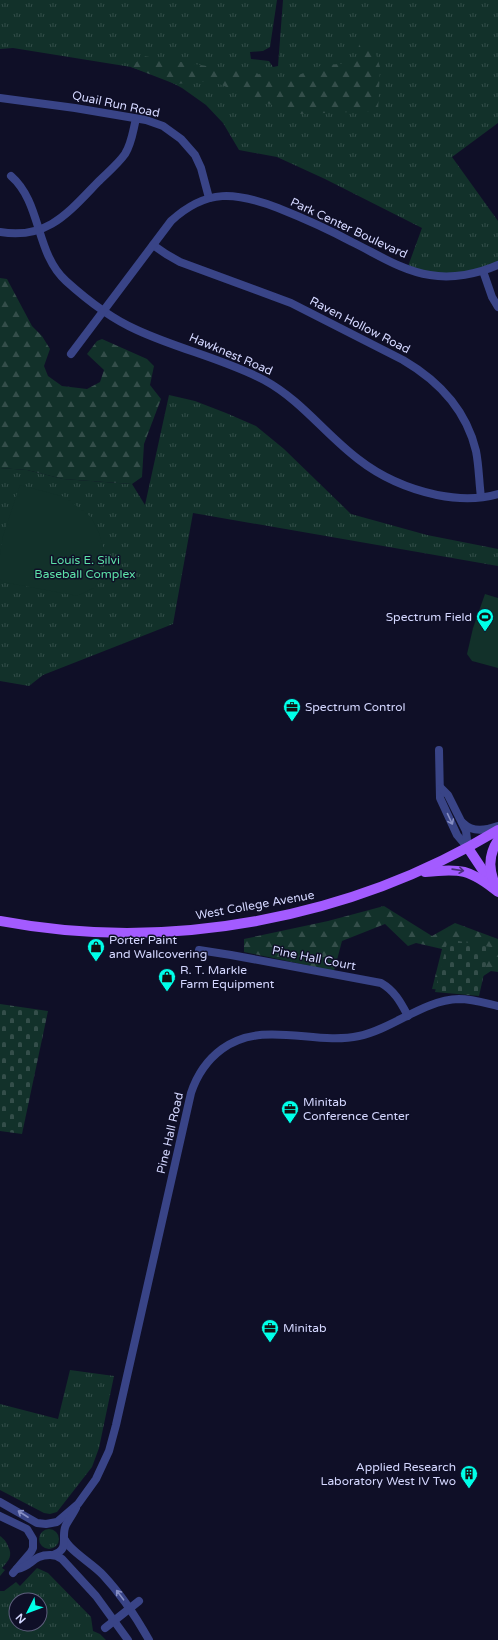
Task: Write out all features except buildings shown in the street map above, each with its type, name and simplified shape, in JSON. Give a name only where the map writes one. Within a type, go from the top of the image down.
[{"type":"main road","name":"West College Avenue","points":[[0,921],[73,931],[146,932],[205,928],[272,918],[326,906],[385,886],[419,872],[468,848],[498,830]]},
{"type":"main road","points":[[498,840],[491,854],[490,865],[491,876],[498,892]]},
{"type":"main road","points":[[468,848],[498,892]]},
{"type":"main road","points":[[419,872],[461,870],[481,878],[498,892]]},
{"type":"street","name":"Quail Run Road","points":[[0,98],[75,108],[146,120],[163,126],[186,144],[195,156],[201,168],[209,198]]},
{"type":"street","points":[[0,232],[18,233],[39,230],[51,225],[66,215],[120,159],[129,144],[136,119]]},
{"type":"street","name":"Hawknest Road","points":[[11,176],[25,191],[46,252],[59,274],[70,285],[104,311],[137,330],[235,366],[271,384],[302,406],[358,459],[381,474],[407,486],[430,493],[457,498],[481,497],[498,494]]},
{"type":"street","name":"Park Center Boulevard","points":[[71,354],[171,221],[194,203],[209,198],[229,195],[258,200],[316,224],[397,265],[426,274],[450,276],[483,271],[498,265]]},
{"type":"street","name":"Raven Hollow Road","points":[[153,245],[180,262],[296,305],[403,360],[433,380],[454,402],[468,426],[477,458],[481,497]]},
{"type":"street","points":[[483,271],[492,297],[498,308]]},
{"type":"street","points":[[439,750],[441,788],[440,798],[457,835],[468,848]]},
{"type":"street","points":[[441,788],[448,795],[466,831],[468,848]]},
{"type":"street","points":[[460,821],[466,826],[475,830],[490,829],[498,826]]},
{"type":"street","name":"Pine Hall Court","points":[[199,950],[381,983],[387,986],[396,996],[408,1016]]},
{"type":"street","name":"Pine Hall Road","points":[[78,1504],[60,1520],[47,1524],[37,1530],[31,1552],[21,1562],[15,1571],[25,1568],[36,1557],[49,1555],[62,1550],[66,1525],[99,1473],[112,1441],[189,1098],[194,1084],[203,1068],[212,1057],[225,1047],[250,1036],[275,1034],[348,1038],[368,1034],[436,1004],[452,1000],[470,1000],[498,1006]]},
{"type":"street","points":[[0,1502],[34,1521],[59,1527],[70,1548],[83,1557],[102,1574],[130,1608],[149,1640]]},
{"type":"street","points":[[0,1516],[27,1529],[38,1550],[49,1555],[59,1556],[66,1562],[96,1596],[128,1640]]},
{"type":"street","points":[[105,1628],[139,1601]]},
{"type":"green space","points":[[0,0],[277,0],[270,47],[263,51],[250,52],[251,59],[269,61],[273,67],[278,66],[283,0],[498,0],[498,123],[452,157],[498,221],[498,264],[460,275],[407,269],[422,228],[325,179],[277,157],[239,150],[223,123],[206,105],[182,88],[163,78],[131,67],[13,48],[0,49]]},
{"type":"green space","points":[[360,39],[373,45],[380,67],[378,111],[298,114],[258,100],[212,81],[175,84],[131,67],[143,56],[289,79],[323,65],[356,63]]},
{"type":"green space","points":[[0,278],[7,279],[32,326],[42,336],[50,349],[44,366],[48,376],[62,386],[87,389],[100,382],[104,370],[87,354],[97,341],[102,339],[147,359],[154,366],[150,385],[161,399],[144,444],[142,477],[132,484],[63,479],[27,470],[0,468]]},
{"type":"green space","name":"Louis E. Silvi Baseball Complex","points":[[169,395],[195,401],[256,426],[284,449],[351,514],[427,535],[498,549],[498,566],[193,513],[173,624],[43,675],[29,686],[0,681],[0,468],[27,470],[63,479],[132,484],[145,505]]},
{"type":"green space","points":[[20,485],[65,497],[91,517],[99,533],[103,546],[98,581],[95,587],[78,596],[3,582],[0,579],[0,555],[3,536]]},
{"type":"green space","name":"Spectrum Field","points":[[485,594],[498,598],[498,668],[472,661],[467,654],[473,628]]},
{"type":"green space","points":[[384,906],[432,936],[455,923],[498,939],[498,972],[491,971],[459,992],[432,989],[442,949],[416,943],[408,946],[385,924],[342,941],[334,971],[244,952],[244,939],[328,921]]},
{"type":"green space","points":[[448,939],[490,947],[479,996],[435,992]]},
{"type":"green space","points":[[0,1004],[48,1011],[22,1134],[0,1131]]},
{"type":"green space","points":[[70,1370],[114,1376],[99,1448],[92,1467],[57,1512],[50,1514],[44,1513],[0,1490],[0,1404],[58,1419]]},
{"type":"green space","points":[[49,1529],[56,1532],[59,1539],[56,1546],[49,1549],[42,1546],[39,1539],[42,1532]]},
{"type":"green space","points":[[0,1536],[4,1539],[10,1555],[2,1568],[5,1570],[0,1576]]},
{"type":"green space","points":[[37,1568],[48,1573],[91,1617],[93,1631],[100,1634],[106,1640],[0,1640],[0,1591],[4,1591],[16,1582],[20,1586]]},
{"type":"place","name":"Spectrum Field","points":[[485,632]]},
{"type":"place","name":"Spectrum Control","points":[[292,722]]},
{"type":"place","name":"Porter Paint and Wallcovering","points":[[96,962]]},
{"type":"place","name":"R. T. Markle Farm Equipment","points":[[167,992]]},
{"type":"place","name":"Minitab Conference Center","points":[[290,1124]]},
{"type":"place","name":"Minitab","points":[[270,1343]]},
{"type":"place","name":"Applied Research Laboratory West IV Two","points":[[469,1489]]}]
